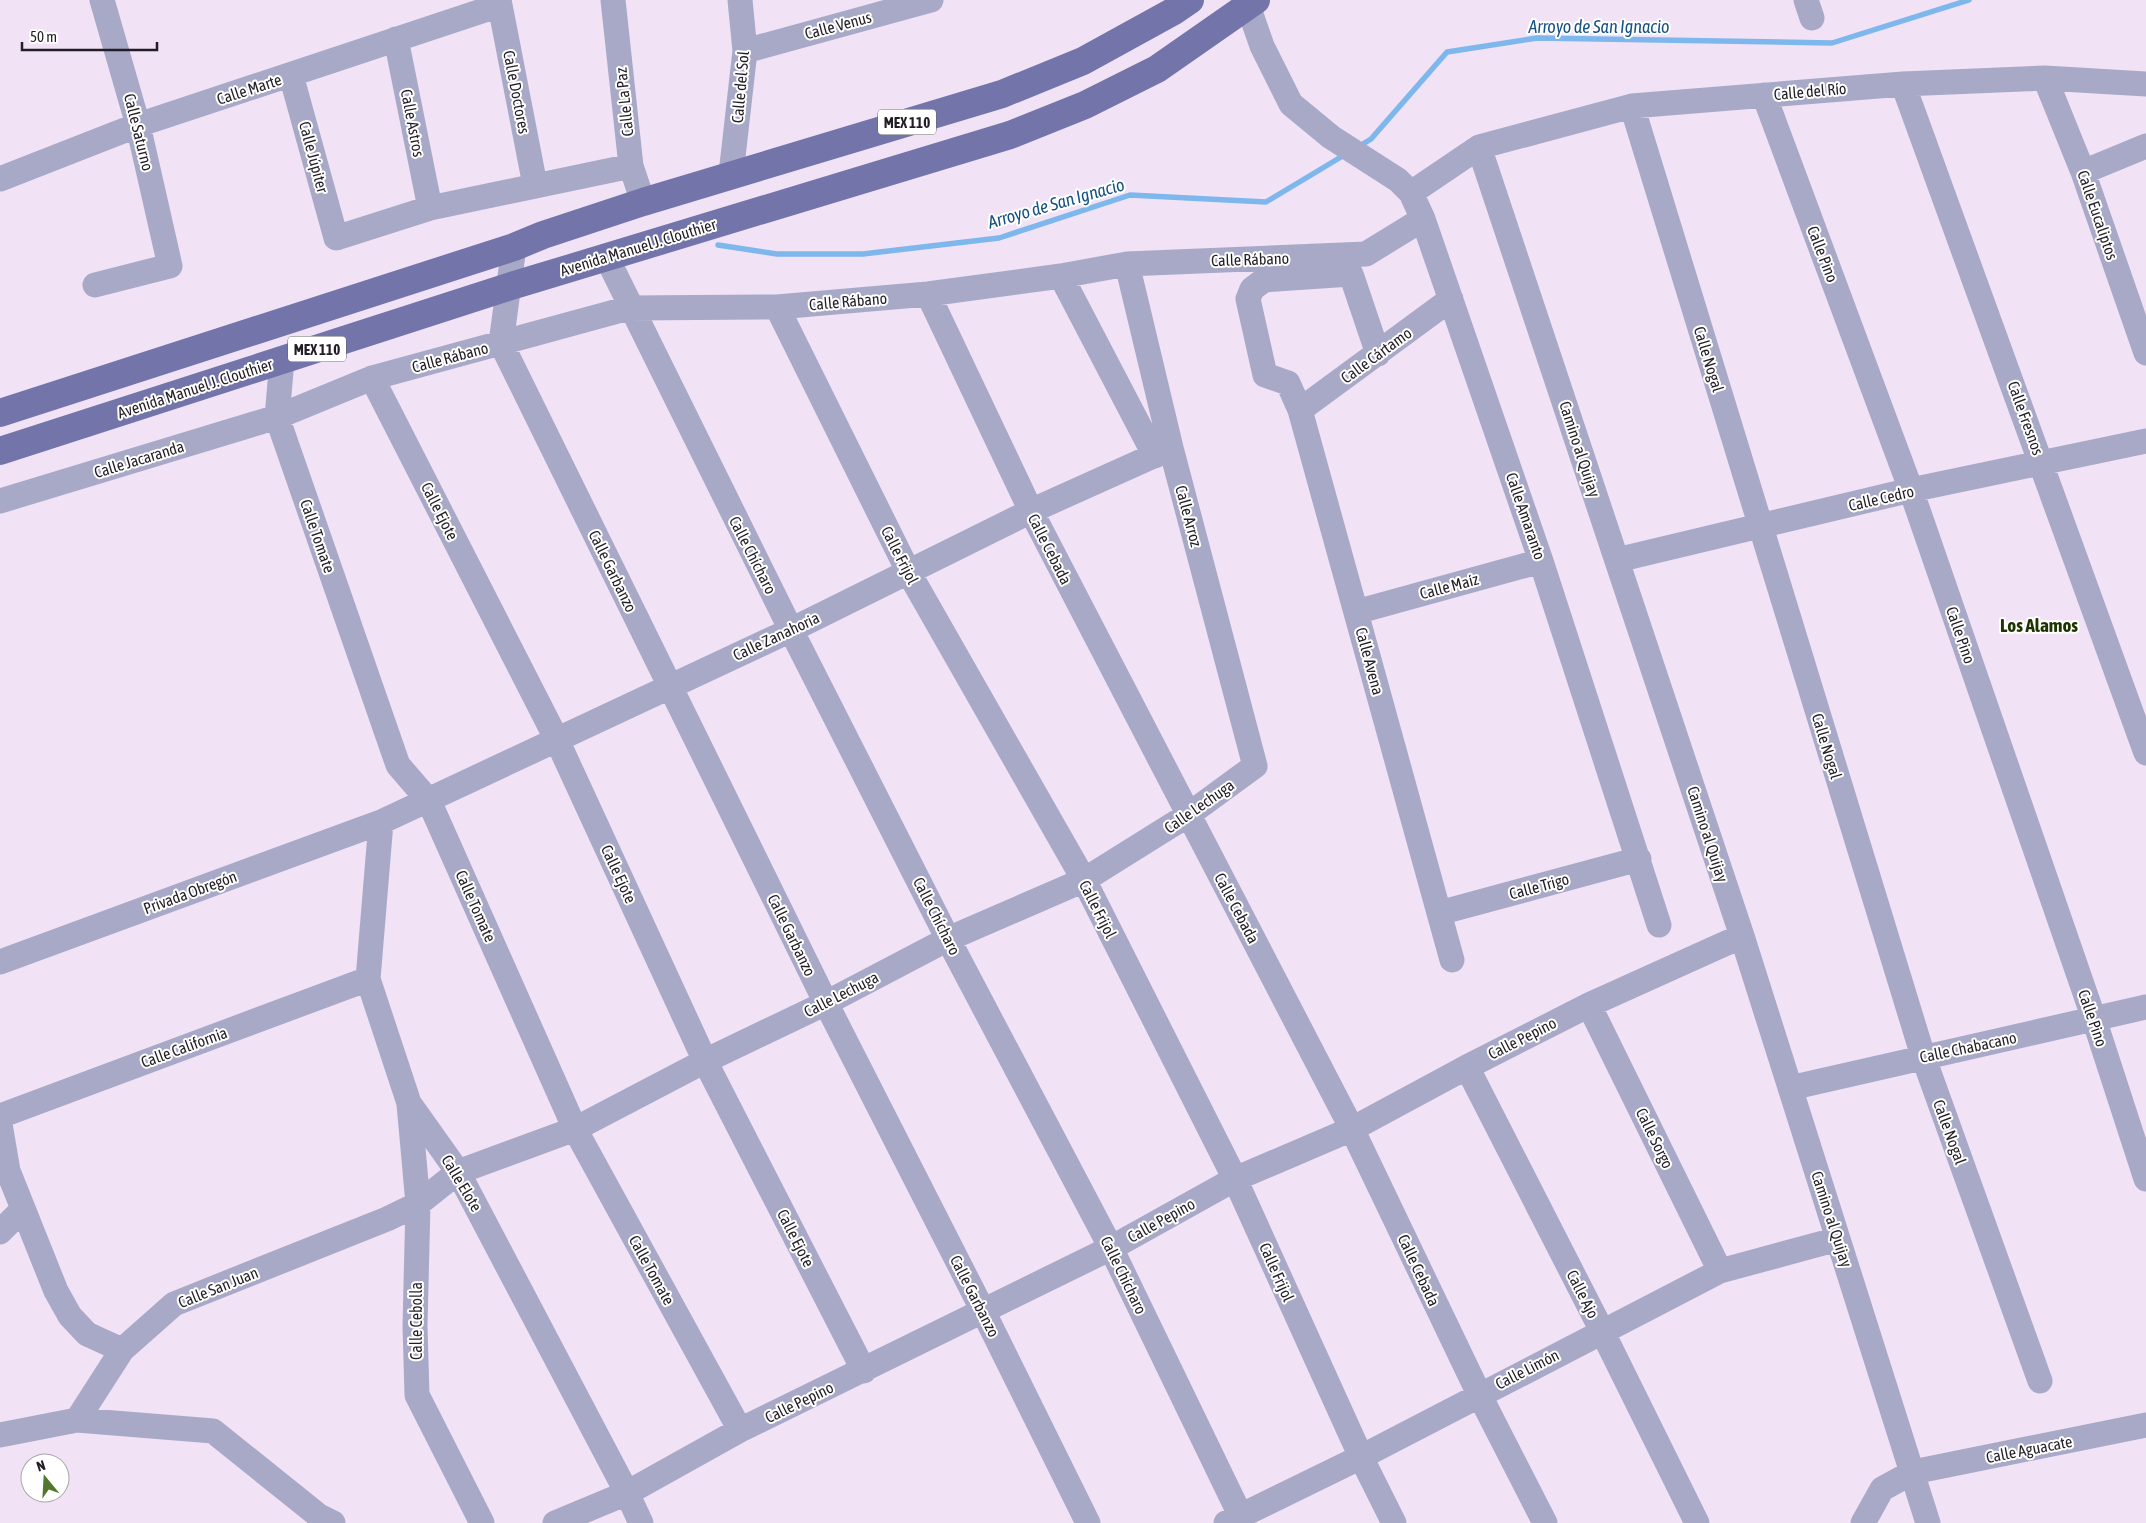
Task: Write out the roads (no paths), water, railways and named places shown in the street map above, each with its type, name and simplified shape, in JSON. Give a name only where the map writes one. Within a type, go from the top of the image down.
[{"type":"main road","name":"MEX 110","points":[[4,408],[514,247],[543,234],[610,212],[731,174],[1002,94],[1083,60],[1174,11],[1190,0]]},
{"type":"main road","name":"Avenida Manuel J. Clouthier","points":[[0,451],[508,287],[1010,135],[1085,105],[1157,69],[1250,2]]},
{"type":"street","name":"Calle Saturno","points":[[95,285],[170,266],[138,125],[102,0]]},
{"type":"street","name":"Calle La Paz","points":[[613,0],[631,166],[643,202]]},
{"type":"street","name":"Calle del Sol","points":[[731,174],[745,51],[740,0]]},
{"type":"street","name":"Calle Venus","points":[[745,51],[927,1]]},
{"type":"street","name":"Calle Marte","points":[[0,179],[138,125],[291,76],[500,2]]},
{"type":"street","name":"Calle Doctores","points":[[500,2],[535,185]]},
{"type":"street","points":[[1250,2],[1262,46],[1291,104],[1331,137],[1404,186]]},
{"type":"street","name":"Calle Astros","points":[[396,39],[430,208]]},
{"type":"street","name":"Calle Júpiter","points":[[291,76],[336,238],[430,208]]},
{"type":"street","name":"Calle del Río","points":[[1404,186],[1479,147],[1632,106],[1903,84],[2045,78],[2146,84]]},
{"type":"street","name":"Calle Eucaliptos","points":[[2045,78],[2083,172],[2146,353]]},
{"type":"street","name":"Calle Fresnos","points":[[1903,84],[2146,753]]},
{"type":"street","name":"Calle Pino","points":[[1764,95],[1912,490],[2094,1019],[2146,1179]]},
{"type":"street","name":"Calle Nogal","points":[[1632,106],[1923,1056],[2040,1381]]},
{"type":"street","points":[[2083,172],[2146,146]]},
{"type":"street","name":"Camino al Quijay","points":[[1479,147],[1742,936],[1928,1523]]},
{"type":"street","points":[[430,208],[631,166]]},
{"type":"street","name":"Calle Amaranto","points":[[1404,186],[1423,219],[1451,299],[1541,561],[1639,859],[1659,926]]},
{"type":"street","name":"Calle Rábano","points":[[277,417],[372,378],[630,308],[777,307],[928,294],[1061,276],[1127,264],[1366,254],[1423,219]]},
{"type":"street","points":[[501,344],[514,247]]},
{"type":"street","name":"Calle Chícharo","points":[[607,258],[790,630],[948,939],[1111,1248],[1237,1521]]},
{"type":"street","name":"Calle Arroz","points":[[1127,264],[1162,452],[1255,766]]},
{"type":"street","name":"Calle Avena","points":[[1378,354],[1351,274],[1264,280],[1252,289],[1248,299],[1265,375],[1288,383],[1300,410],[1452,960]]},
{"type":"street","name":"Calle Arroz","points":[[1061,276],[1162,452]]},
{"type":"street","name":"Calle Cebada","points":[[928,294],[1031,511],[1352,1129],[1479,1394],[1545,1523]]},
{"type":"street","name":"Calle Cártamo","points":[[1300,410],[1451,299]]},
{"type":"street","name":"Calle Frijol","points":[[777,307],[908,573],[1084,880],[1235,1179],[1360,1457],[1394,1523]]},
{"type":"street","name":"Calle Garbanzo","points":[[501,344],[668,686],[1088,1523]]},
{"type":"street","name":"Calle Tomate","points":[[282,360],[277,417],[398,765],[429,801],[575,1130],[740,1430]]},
{"type":"street","name":"Calle Ejote","points":[[372,378],[557,740],[706,1061],[864,1371]]},
{"type":"street","name":"Calle Jacaranda","points":[[0,501],[277,417]]},
{"type":"street","name":"Calle Cedro","points":[[1617,560],[1912,490],[2146,441]]},
{"type":"street","name":"Calle Zanahoria","points":[[381,822],[790,630],[1031,511],[1162,452]]},
{"type":"street","name":"Calle Maíz","points":[[1356,612],[1541,561]]},
{"type":"street","name":"Calle Lechuga","points":[[418,1204],[458,1172],[575,1130],[706,1061],[826,1003],[948,939],[1084,880],[1188,815],[1255,766]]},
{"type":"street","name":"Privada Obregón","points":[[0,962],[381,822]]},
{"type":"street","name":"Calle Elote","points":[[381,822],[368,979],[409,1103],[458,1172],[641,1523]]},
{"type":"street","name":"Calle Trigo","points":[[1439,913],[1639,859]]},
{"type":"street","name":"Calle Pepino","points":[[555,1523],[627,1493],[740,1430],[864,1371],[1111,1248],[1235,1179],[1352,1129],[1466,1067],[1589,1004],[1742,936]]},
{"type":"street","name":"Calle California","points":[[0,1116],[368,979]]},
{"type":"street","name":"Calle Sorgo","points":[[1589,1004],[1720,1271]]},
{"type":"street","name":"Calle Chabacano","points":[[1790,1088],[1923,1056],[2146,1007]]},
{"type":"street","name":"Calle Ajo","points":[[1466,1067],[1602,1331],[1697,1523]]},
{"type":"street","name":"Calle Cebolla","points":[[409,1103],[418,1204],[415,1326],[417,1395],[482,1523]]},
{"type":"street","points":[[0,1124],[8,1171],[56,1291],[70,1316],[87,1334],[122,1350]]},
{"type":"street","name":"Calle San Juan","points":[[76,1420],[122,1350],[174,1304],[387,1219],[418,1204]]},
{"type":"street","points":[[0,1232],[23,1209]]},
{"type":"street","name":"Calle Limón","points":[[1237,1521],[1479,1394],[1720,1271],[1838,1239]]},
{"type":"street","points":[[0,1435],[76,1420],[213,1431],[319,1516],[333,1523]]},
{"type":"street","name":"Calle Aguacate","points":[[1864,1523],[1882,1489],[1913,1472],[2146,1426]]},
{"type":"waterway","name":"Arroyo de San Ignacio","points":[[1358,147],[1371,139],[1447,52],[1537,38],[1832,43],[1969,0]]},
{"type":"waterway","name":"Arroyo de San Ignacio","points":[[718,245],[777,254],[863,254],[999,238],[1130,195],[1266,202],[1346,154]]},
{"type":"district","name":"Los Alamos","points":[[2039,625]]}]
